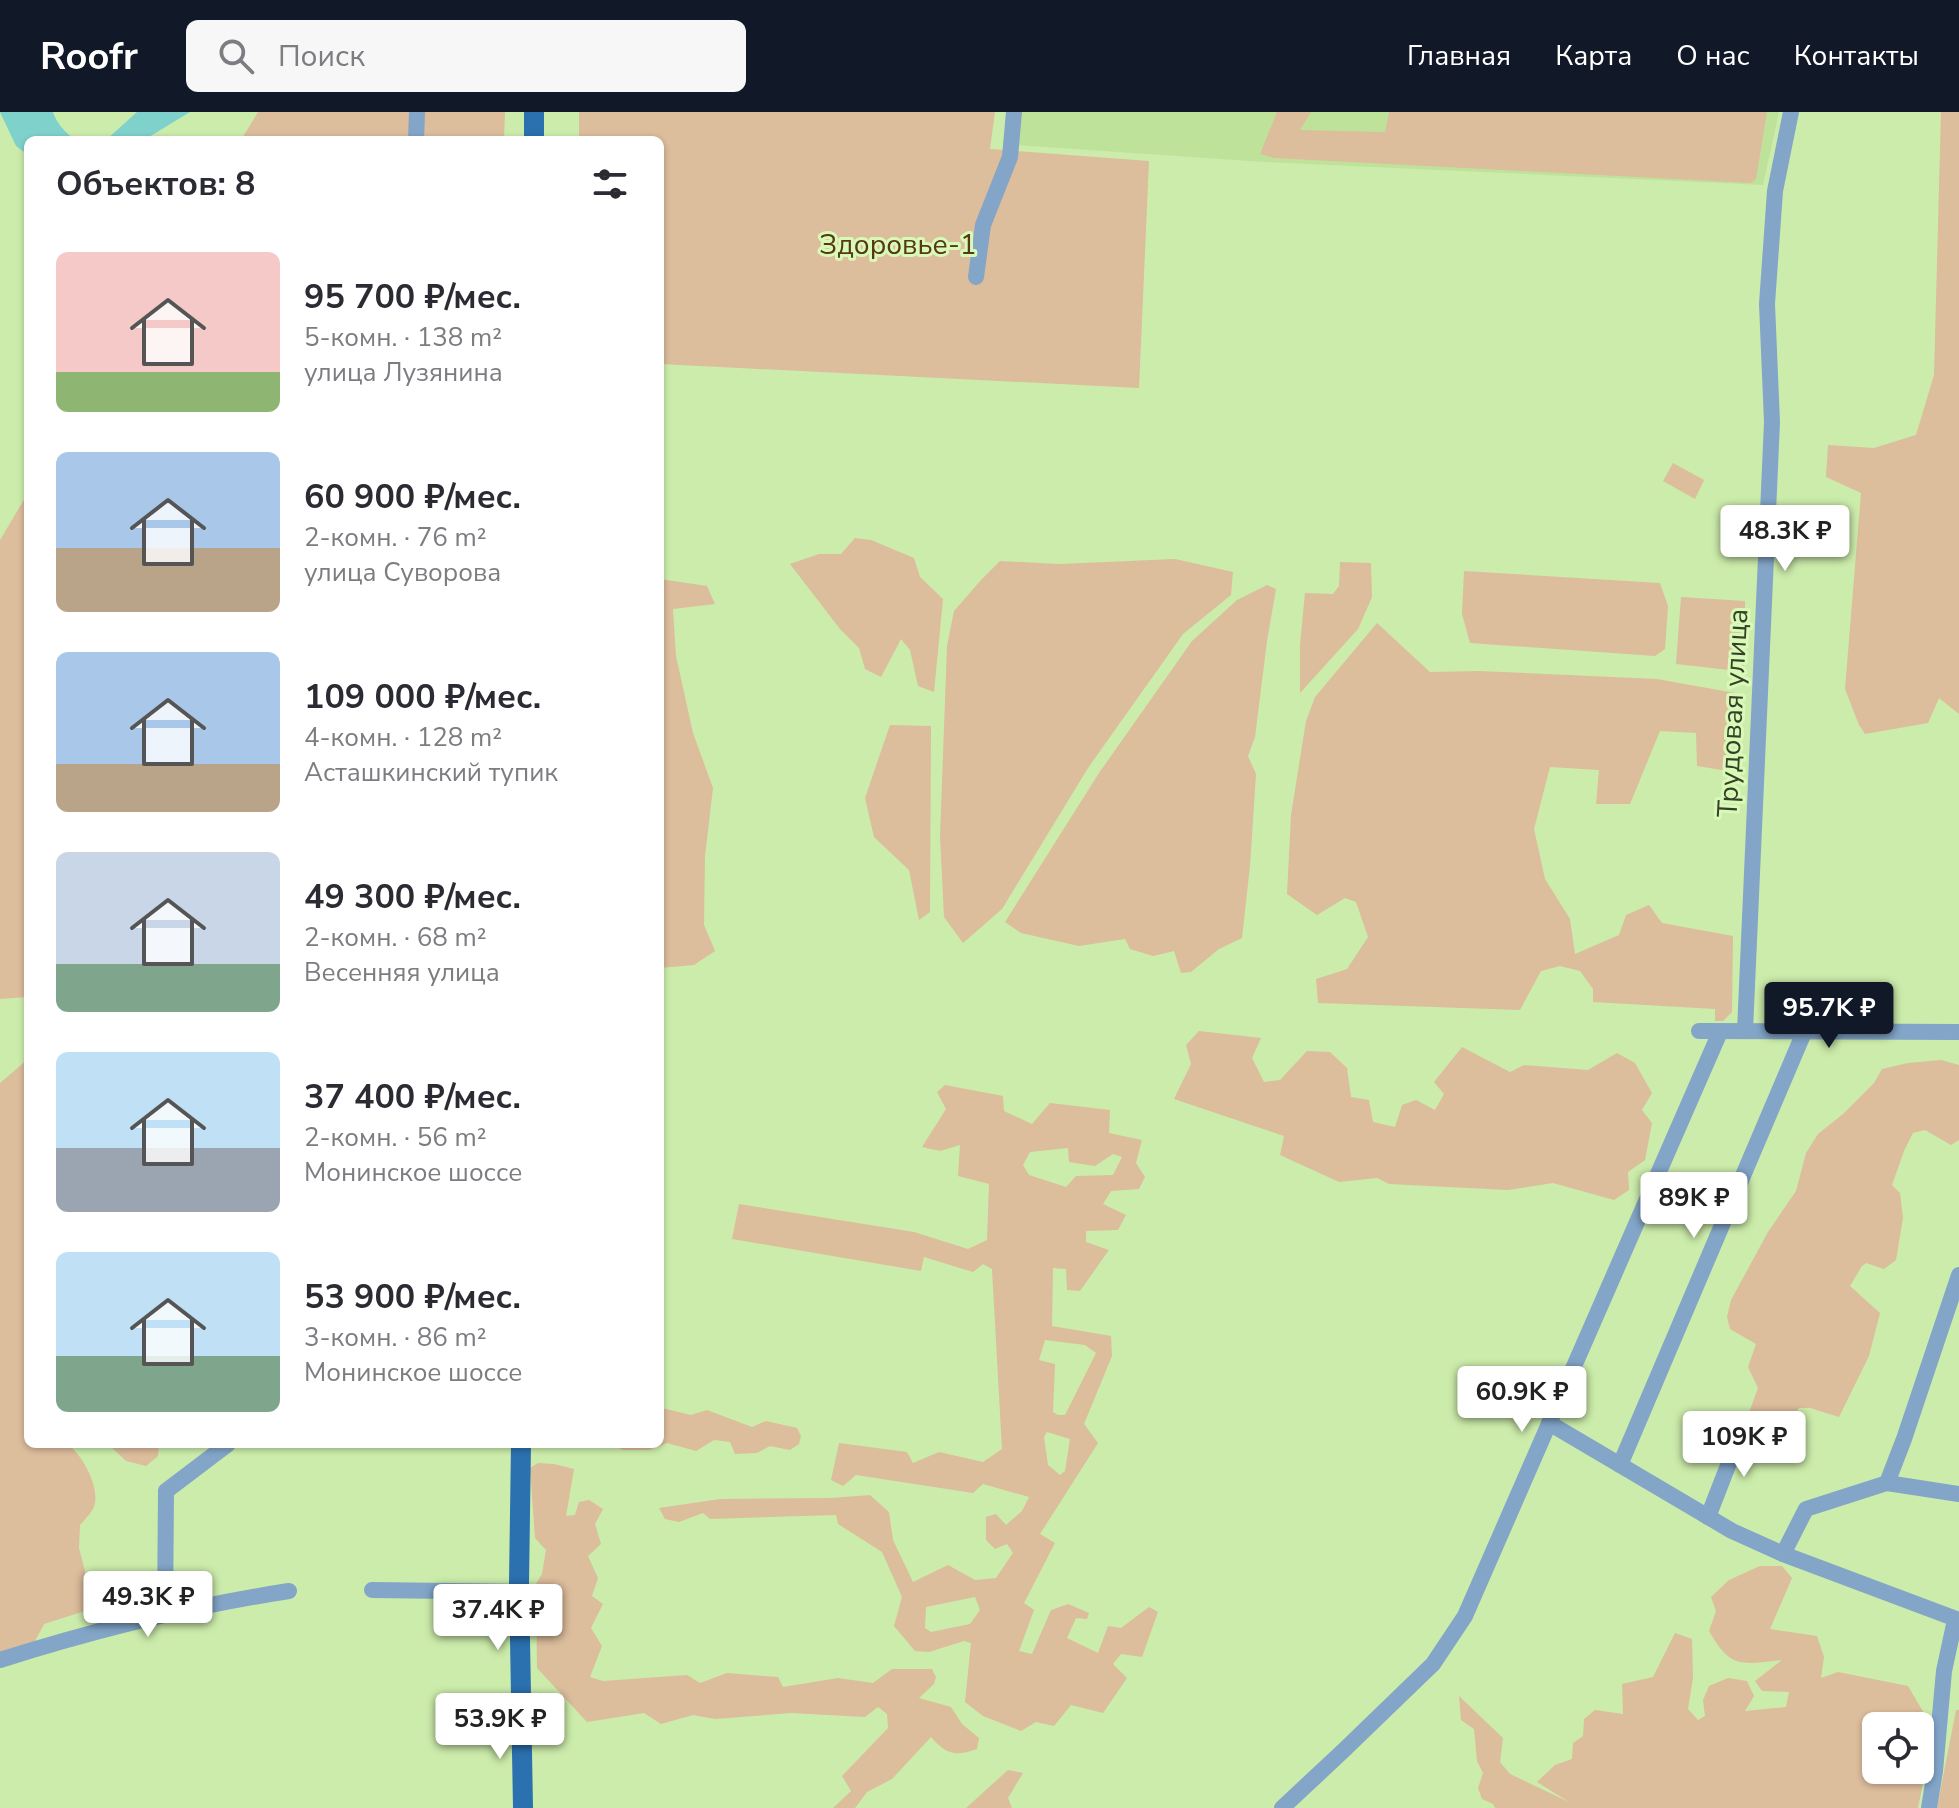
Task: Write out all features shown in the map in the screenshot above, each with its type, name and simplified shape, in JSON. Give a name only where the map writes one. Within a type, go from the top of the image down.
[{"type":"main road","points":[[534,112],[534,136]]},
{"type":"main road","points":[[521,1448],[523,1808]]},
{"type":"street","points":[[416,136],[417,112]]},
{"type":"street","points":[[976,277],[983,225],[1010,157],[1014,112]]},
{"type":"street","name":"Трудовая улица","points":[[1745,1031],[1772,422],[1767,304],[1775,191],[1791,112]]},
{"type":"street","points":[[1620,1465],[1805,1030]]},
{"type":"street","points":[[1699,1031],[1959,1032]]},
{"type":"street","points":[[1282,1808],[1433,1664],[1465,1616],[1720,1032]]},
{"type":"street","points":[[1887,1483],[1959,1275]]},
{"type":"street","points":[[1549,1423],[1732,1531],[1783,1554],[1957,1620],[1944,1671],[1929,1808]]},
{"type":"street","points":[[1708,1517],[1743,1427]]},
{"type":"street","points":[[165,1614],[166,1491],[223,1448]]},
{"type":"street","points":[[1783,1554],[1806,1509],[1887,1483],[1959,1494]]},
{"type":"street","points":[[372,1590],[520,1592]]},
{"type":"street","points":[[0,1660],[165,1614],[289,1591]]},
{"type":"shaded area","points":[[1018,112],[1779,112],[1763,185],[1264,162],[1015,145]]},
{"type":"green space","points":[[258,112],[505,112],[504,136],[243,136]]},
{"type":"green space","name":"Здоровье-1","points":[[579,112],[995,112],[990,149],[1149,161],[1139,388],[664,364],[664,136],[579,136]]},
{"type":"green space","points":[[1277,112],[1311,112],[1300,130],[1385,132],[1389,112],[1767,112],[1756,179],[1751,183],[1274,158],[1260,154]]},
{"type":"green space","points":[[1941,112],[1959,112],[1959,714],[1939,698],[1928,723],[1865,734],[1845,689],[1861,493],[1826,477],[1828,445],[1874,448],[1916,435],[1934,375]]},
{"type":"green space","points":[[1673,463],[1704,480],[1695,499],[1663,481]]},
{"type":"green space","points":[[24,500],[24,997],[0,999],[0,540]]},
{"type":"green space","points":[[855,538],[871,540],[914,558],[920,577],[943,599],[934,692],[918,686],[910,650],[901,639],[881,677],[865,669],[859,648],[840,629],[790,564],[819,554],[841,554]]},
{"type":"green space","points":[[1175,559],[1233,572],[1231,595],[1183,634],[1088,768],[1002,909],[963,943],[944,917],[940,837],[947,646],[954,611],[1000,561],[1059,564]]},
{"type":"green space","points":[[1340,562],[1371,563],[1372,597],[1358,629],[1300,693],[1305,593],[1333,594],[1339,586]]},
{"type":"green space","points":[[1464,571],[1660,583],[1668,606],[1665,649],[1655,656],[1470,643],[1462,614]]},
{"type":"green space","points":[[664,580],[707,586],[715,604],[673,609],[676,656],[693,733],[713,788],[705,856],[704,925],[715,951],[694,965],[664,968]]},
{"type":"green space","points":[[1267,585],[1276,589],[1255,737],[1248,756],[1256,774],[1242,938],[1219,949],[1191,972],[1181,973],[1174,951],[1153,956],[1130,949],[1125,939],[1079,946],[1021,933],[1005,922],[1099,773],[1192,641],[1237,600]]},
{"type":"green space","points":[[1681,597],[1745,601],[1744,666],[1729,670],[1676,664]]},
{"type":"green space","points":[[1377,623],[1430,672],[1479,671],[1657,679],[1735,693],[1728,771],[1697,766],[1696,733],[1660,731],[1630,804],[1596,804],[1599,770],[1550,767],[1534,829],[1545,879],[1570,919],[1575,954],[1619,935],[1626,915],[1649,905],[1662,923],[1733,936],[1732,1012],[1723,1021],[1715,1021],[1715,1009],[1593,1002],[1593,989],[1580,971],[1560,966],[1541,971],[1520,1010],[1318,1003],[1316,979],[1347,969],[1368,937],[1356,902],[1345,898],[1317,915],[1287,894],[1291,815],[1306,721],[1315,697]]},
{"type":"green space","points":[[890,725],[931,726],[930,912],[919,920],[909,870],[874,837],[865,798]]},
{"type":"green space","points":[[1199,1031],[1261,1038],[1252,1058],[1264,1082],[1280,1080],[1307,1051],[1330,1052],[1347,1068],[1351,1097],[1369,1100],[1373,1122],[1395,1127],[1402,1105],[1416,1100],[1435,1110],[1444,1094],[1434,1082],[1462,1047],[1510,1072],[1524,1065],[1588,1070],[1617,1053],[1635,1063],[1652,1093],[1642,1110],[1652,1123],[1645,1160],[1628,1172],[1629,1190],[1614,1200],[1553,1183],[1508,1190],[1389,1184],[1377,1178],[1339,1182],[1280,1155],[1284,1136],[1174,1099],[1191,1064],[1186,1045]]},
{"type":"green space","points":[[1941,1060],[1959,1065],[1959,1140],[1951,1145],[1925,1130],[1913,1133],[1904,1151],[1892,1185],[1900,1193],[1903,1218],[1896,1260],[1884,1269],[1866,1263],[1850,1286],[1880,1313],[1869,1356],[1839,1417],[1810,1408],[1799,1408],[1786,1438],[1745,1424],[1758,1388],[1748,1367],[1756,1344],[1730,1329],[1727,1317],[1731,1300],[1768,1232],[1796,1191],[1806,1153],[1818,1134],[1874,1083],[1882,1069]]},
{"type":"green space","points":[[24,1062],[24,1448],[73,1448],[90,1474],[95,1503],[80,1525],[79,1548],[93,1602],[88,1610],[44,1624],[34,1643],[0,1657],[0,1083]]},
{"type":"green space","points":[[945,1085],[1003,1096],[1004,1111],[1032,1124],[1050,1103],[1110,1110],[1109,1133],[1142,1140],[1136,1163],[1145,1177],[1139,1189],[1111,1191],[1103,1204],[1126,1215],[1118,1230],[1086,1231],[1086,1242],[1109,1250],[1080,1291],[1067,1290],[1066,1269],[1053,1268],[1052,1326],[1111,1336],[1112,1356],[1084,1424],[1098,1443],[1040,1534],[1055,1543],[1024,1603],[1034,1610],[1019,1651],[1032,1654],[1051,1610],[1068,1604],[1089,1613],[1087,1619],[1076,1618],[1067,1638],[1098,1653],[1108,1626],[1121,1628],[1149,1607],[1158,1612],[1142,1657],[1121,1654],[1113,1664],[1127,1678],[1103,1713],[1071,1705],[1054,1726],[1036,1722],[1021,1731],[983,1716],[965,1702],[971,1643],[964,1641],[929,1652],[915,1651],[894,1626],[902,1597],[882,1552],[838,1524],[836,1515],[710,1519],[703,1513],[679,1522],[665,1519],[659,1508],[720,1499],[870,1495],[889,1512],[893,1540],[913,1582],[948,1565],[975,1580],[996,1578],[1013,1553],[1007,1544],[995,1549],[986,1540],[986,1517],[996,1514],[1006,1525],[1022,1511],[1029,1497],[983,1484],[973,1493],[856,1475],[843,1486],[831,1480],[839,1443],[907,1452],[913,1463],[939,1452],[983,1462],[1002,1449],[992,1269],[983,1264],[973,1272],[924,1257],[921,1271],[732,1239],[739,1204],[914,1232],[968,1249],[987,1240],[989,1184],[958,1176],[960,1145],[940,1151],[922,1147],[946,1109],[937,1092]],"holes":[[[1068,1148],[1069,1162],[1095,1166],[1113,1154],[1122,1157],[1113,1175],[1076,1176],[1066,1187],[1029,1175],[1023,1165],[1030,1152]],[[1045,1340],[1085,1345],[1096,1353],[1065,1415],[1053,1412],[1055,1364],[1039,1360]],[[1047,1432],[1070,1439],[1065,1471],[1060,1475],[1048,1465],[1044,1437]],[[975,1597],[980,1610],[970,1624],[931,1632],[925,1628],[926,1607]]]},
{"type":"green space","points":[[664,1408],[691,1415],[707,1410],[752,1427],[766,1421],[797,1428],[801,1436],[799,1444],[790,1450],[770,1446],[757,1453],[735,1454],[730,1442],[714,1440],[696,1451],[664,1444]]},
{"type":"green space","points":[[112,1448],[159,1448],[158,1456],[146,1466],[126,1461]]},
{"type":"green space","points":[[619,1448],[654,1448],[649,1450]]},
{"type":"green space","points":[[538,1463],[574,1469],[566,1516],[575,1515],[579,1502],[589,1500],[603,1509],[595,1524],[601,1544],[588,1556],[598,1578],[592,1596],[603,1604],[591,1628],[602,1646],[590,1677],[603,1681],[687,1675],[700,1683],[727,1673],[778,1677],[783,1687],[838,1678],[873,1683],[892,1669],[932,1669],[936,1677],[934,1684],[919,1698],[951,1707],[962,1724],[979,1738],[977,1749],[951,1752],[931,1737],[892,1779],[867,1792],[855,1808],[833,1808],[851,1791],[842,1776],[888,1728],[887,1714],[878,1707],[865,1717],[791,1713],[715,1719],[693,1715],[661,1724],[644,1713],[587,1722],[537,1668],[536,1584],[542,1574],[546,1550],[535,1538],[530,1468]]},
{"type":"green space","points":[[1760,1566],[1782,1566],[1792,1578],[1770,1629],[1817,1636],[1824,1657],[1821,1678],[1838,1672],[1908,1686],[1923,1712],[1862,1712],[1862,1784],[1923,1784],[1918,1808],[1495,1808],[1482,1799],[1478,1788],[1483,1773],[1477,1761],[1474,1729],[1461,1720],[1459,1696],[1503,1738],[1500,1762],[1510,1774],[1569,1802],[1537,1782],[1555,1765],[1572,1759],[1573,1743],[1583,1736],[1584,1719],[1595,1710],[1623,1714],[1622,1684],[1653,1677],[1675,1633],[1692,1639],[1693,1678],[1688,1709],[1698,1720],[1705,1716],[1703,1700],[1709,1686],[1728,1678],[1747,1681],[1754,1696],[1745,1711],[1786,1707],[1789,1692],[1762,1691],[1755,1681],[1782,1660],[1747,1663],[1724,1653],[1709,1631],[1716,1611],[1711,1597],[1729,1580]]},
{"type":"green space","points":[[1956,1710],[1959,1710],[1959,1808],[1937,1808]]},
{"type":"green space","points":[[1008,1770],[1023,1773],[1008,1798],[1012,1808],[966,1808]]},
{"type":"water","points":[[0,112],[53,112],[71,136],[24,136],[24,152],[16,146]]},
{"type":"water","points":[[137,112],[190,112],[151,136],[110,136]]}]
